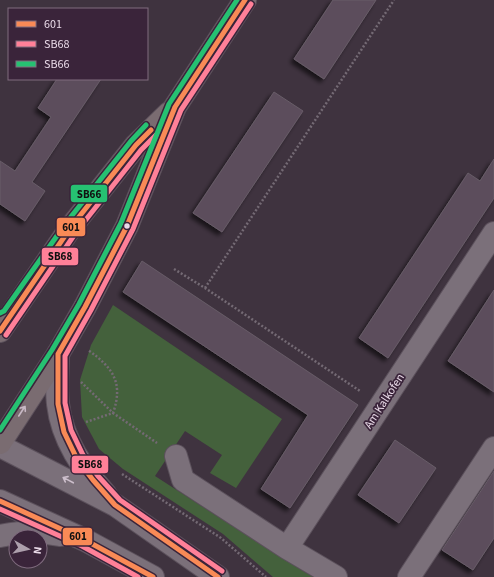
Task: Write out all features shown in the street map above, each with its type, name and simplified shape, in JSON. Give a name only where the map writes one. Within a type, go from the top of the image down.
[{"type":"main road","points":[[0,443],[58,354],[85,307],[127,226],[175,107],[245,0]]},
{"type":"main road","points":[[3,322],[76,221],[136,145],[175,107]]},
{"type":"street","name":"Am Kalkofen","points":[[287,548],[381,405],[487,257],[494,233]]},
{"type":"street","points":[[58,354],[58,404],[64,432],[78,459],[93,480],[115,505]]},
{"type":"street","points":[[0,446],[115,505],[218,577]]},
{"type":"street","points":[[409,577],[494,448]]},
{"type":"street","points":[[176,456],[183,480],[287,548],[336,577]]},
{"type":"street","points":[[0,501],[85,540],[153,577]]},
{"type":"street","points":[[0,536],[23,532],[47,533],[85,540]]},
{"type":"path","points":[[205,288],[394,0]]},
{"type":"path","points":[[174,269],[381,405]]},
{"type":"path","points":[[86,348],[111,370],[117,387],[116,404],[113,413]]},
{"type":"path","points":[[76,377],[113,413],[176,456]]},
{"type":"path","points":[[84,423],[113,413]]},
{"type":"path","points":[[120,473],[221,538],[266,577]]},
{"type":"green space","points":[[113,305],[282,419],[236,488],[210,473],[222,455],[185,431],[155,476],[313,577],[273,577],[223,534],[123,469],[99,449],[82,417],[80,380],[91,345]]},
{"type":"building","points":[[333,0],[376,0],[324,79],[294,59]]},
{"type":"building","points":[[56,80],[100,80],[32,182],[45,191],[25,221],[0,204],[0,161],[15,171],[51,117],[38,108]]},
{"type":"building","points":[[274,92],[303,111],[222,232],[193,213]]},
{"type":"building","points":[[494,159],[494,198],[388,358],[359,338],[468,173],[480,181]]},
{"type":"building","points":[[142,261],[358,405],[290,508],[261,489],[308,415],[123,292]]},
{"type":"building","points":[[494,290],[494,392],[448,361]]},
{"type":"building","points":[[395,440],[436,468],[399,523],[358,495]]},
{"type":"building","points":[[494,471],[494,538],[473,570],[442,550]]},
{"type":"transit line","name":"SB66","points":[[0,430],[52,350],[79,304],[121,223],[169,104],[237,0]]},
{"type":"transit line","name":"601","points":[[218,577],[115,505],[77,459],[64,432],[58,404],[58,354],[85,307],[127,226],[175,107],[245,0]]},
{"type":"transit line","name":"SB68","points":[[222,571],[120,500],[98,476],[83,455],[71,430],[65,403],[65,356],[91,310],[133,229],[181,110],[251,4]]},
{"type":"transit line","name":"SB66","points":[[0,313],[4,311],[66,223],[131,141],[146,125]]},
{"type":"transit line","name":"601","points":[[0,331],[71,227],[136,145],[151,130]]},
{"type":"transit line","name":"SB68","points":[[6,335],[77,231],[141,150],[156,135]]},
{"type":"transit line","name":"601","points":[[0,501],[85,540],[153,577]]},
{"type":"transit line","name":"SB68","points":[[0,509],[82,546],[138,577]]}]
